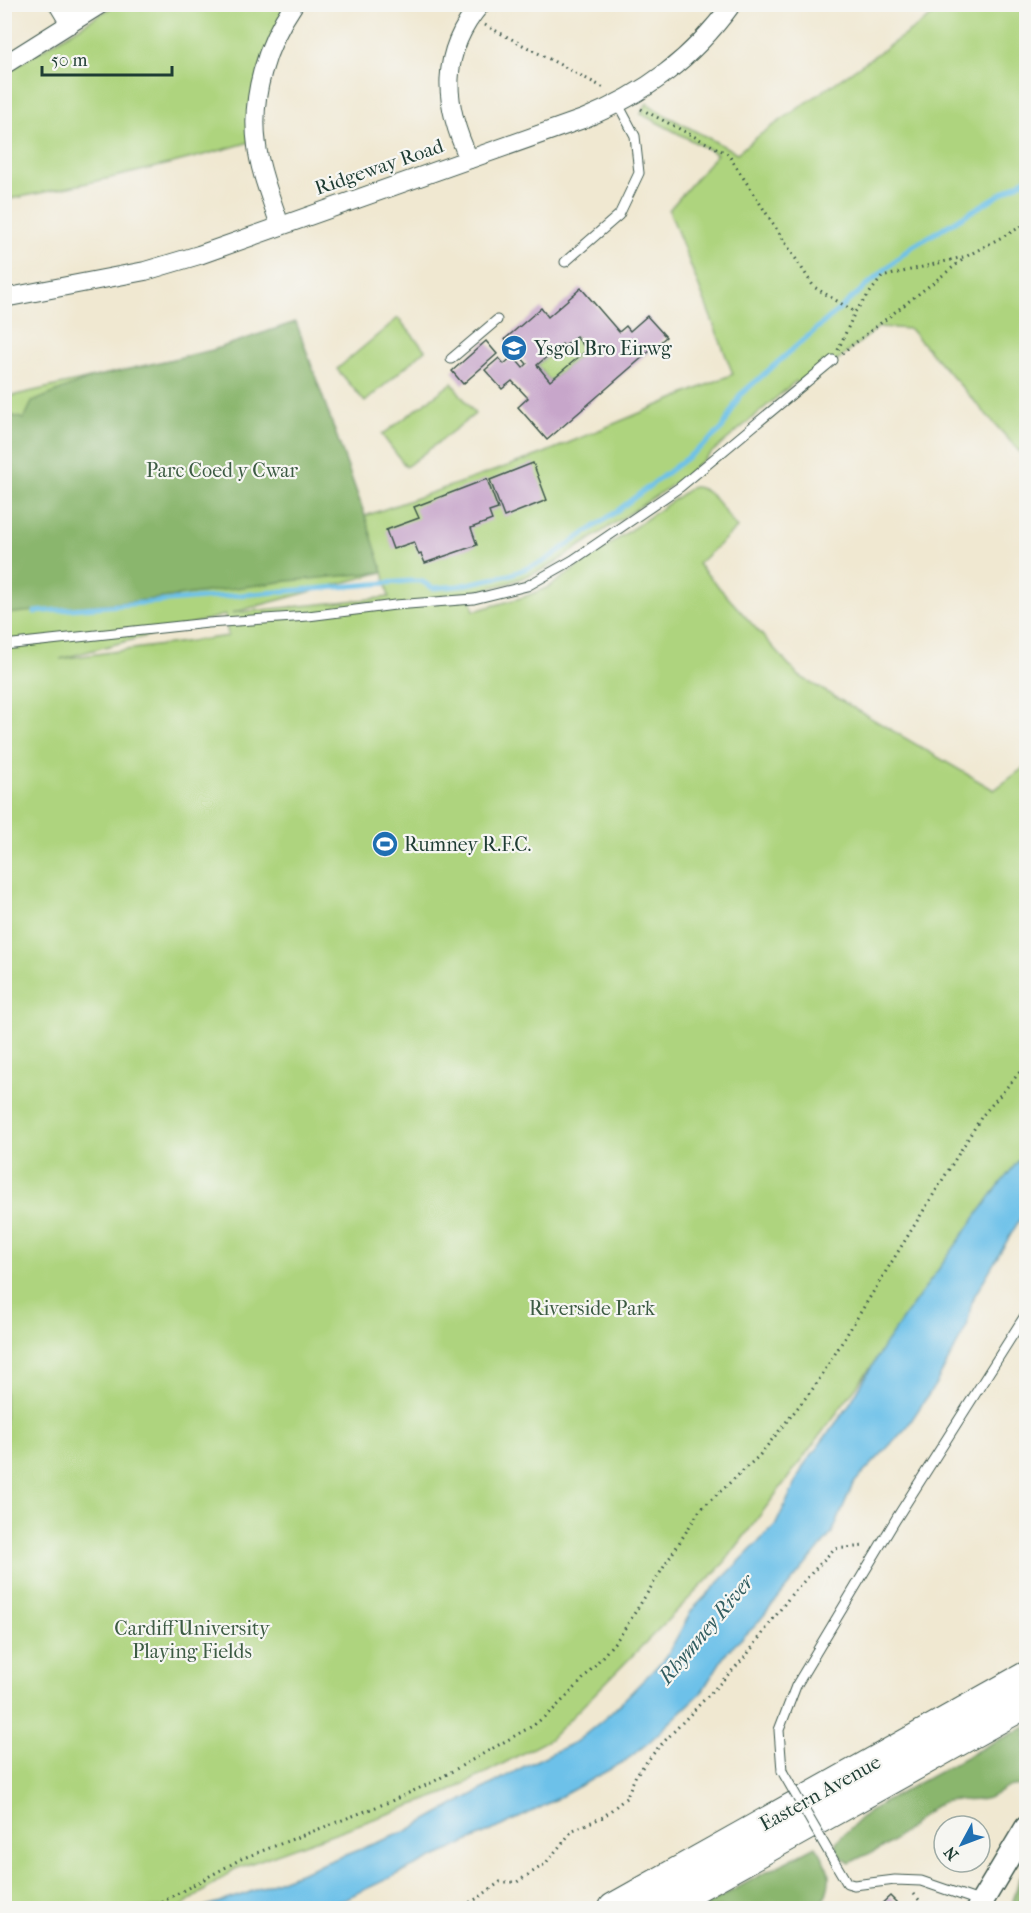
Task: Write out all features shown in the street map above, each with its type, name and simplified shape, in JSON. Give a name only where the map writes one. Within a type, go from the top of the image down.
[{"type":"highway","name":"Eastern Avenue","points":[[614,1908],[1026,1677]]},
{"type":"highway","name":"Eastern Avenue","points":[[658,1908],[1026,1703]]},
{"type":"street","points":[[58,4],[70,24]]},
{"type":"street","points":[[4,65],[101,4]]},
{"type":"street","points":[[280,226],[261,168],[256,144],[257,100],[266,60],[276,34],[294,4]]},
{"type":"street","name":"Ridgeway Road","points":[[4,298],[145,271],[199,255],[622,102],[668,72],[710,33],[732,4]]},
{"type":"street","points":[[469,159],[453,114],[449,84],[454,48],[460,34],[476,11]]},
{"type":"street","points":[[980,1905],[1026,1828]]},
{"type":"lane","points":[[565,262],[619,215],[639,173],[635,136],[622,102]]},
{"type":"lane","points":[[451,359],[497,320]]},
{"type":"lane","points":[[4,645],[208,623],[308,616],[395,605],[474,599],[527,586],[573,560],[680,487],[833,360]]},
{"type":"lane","points":[[980,1905],[921,1881],[895,1880],[854,1885],[847,1883],[782,1771],[779,1730],[796,1686],[1026,1314]]},
{"type":"path","points":[[476,11],[622,102],[728,154],[814,287],[855,312]]},
{"type":"path","points":[[833,360],[967,256],[1026,224]]},
{"type":"path","points":[[833,360],[855,312],[882,277],[967,256]]},
{"type":"path","points":[[152,1908],[241,1859],[389,1802],[433,1782],[534,1725],[554,1709],[620,1636],[700,1510],[759,1456],[816,1386],[982,1116],[1026,1065]]},
{"type":"path","points":[[459,1908],[500,1882],[517,1882],[545,1864],[573,1830],[603,1817],[626,1798],[636,1775],[657,1749],[746,1656],[791,1595],[834,1549],[882,1544]]},
{"type":"path","points":[[408,1908],[441,1905],[450,1908]]},
{"type":"green space","points":[[115,5],[286,5],[250,142],[128,174],[5,200],[5,73]]},
{"type":"green space","points":[[948,5],[1026,5],[1026,459],[910,329],[879,327],[802,389],[796,381],[677,482],[547,568],[509,583],[470,593],[474,611],[524,597],[549,587],[692,487],[699,488],[718,502],[737,528],[698,564],[799,676],[994,790],[1026,766],[1026,1160],[725,1562],[550,1739],[449,1792],[235,1869],[180,1908],[5,1908],[4,377],[11,396],[213,350],[296,322],[365,516],[542,454],[733,374],[669,210],[717,154],[641,114],[647,103],[661,113],[737,153]],"holes":[[[383,572],[389,597],[231,613]],[[225,615],[228,636],[60,659]]]},
{"type":"green space","points":[[398,318],[425,350],[365,402],[337,369]]},
{"type":"green space","name":"Parc Coed y Cwar","points":[[296,322],[383,572],[5,614],[5,400],[10,415],[24,419],[32,402],[90,378],[213,350]]},
{"type":"green space","points":[[576,336],[587,350],[550,381],[537,365],[562,344],[564,346]]},
{"type":"green space","points":[[452,383],[475,414],[406,467],[382,435]]},
{"type":"green space","points":[[1026,1727],[1026,1786],[1009,1787],[982,1800],[956,1800],[938,1804],[883,1847],[850,1863],[839,1855],[836,1842],[864,1815],[988,1745]]},
{"type":"green space","points":[[816,1846],[828,1869],[829,1877],[827,1891],[819,1908],[701,1908],[757,1877]]},
{"type":"green space","points":[[1026,1869],[1026,1908],[1011,1908],[1019,1879]]},
{"type":"water","name":"Rhymney River","points":[[1026,1151],[1026,1209],[972,1300],[967,1326],[935,1385],[907,1427],[853,1484],[832,1533],[755,1626],[726,1653],[701,1693],[648,1743],[625,1761],[538,1809],[325,1908],[200,1908],[245,1894],[407,1831],[523,1767],[577,1741],[610,1714],[666,1657],[692,1610],[776,1524],[804,1465],[848,1407],[885,1344],[993,1193]]},
{"type":"building","points":[[581,288],[619,332],[626,326],[630,331],[647,316],[666,337],[547,440],[518,407],[528,398],[512,381],[502,389],[485,370],[499,358],[504,364],[513,356],[523,368],[527,364],[505,339],[541,308],[548,317]],"holes":[[[576,336],[587,350],[550,381],[537,365],[562,344],[564,347]]]},
{"type":"building","points":[[486,341],[497,354],[463,384],[452,371]]},
{"type":"building","points":[[533,463],[547,500],[504,517],[490,480]]},
{"type":"building","points":[[487,479],[498,509],[489,512],[492,520],[471,528],[477,545],[425,563],[414,542],[393,549],[386,530],[419,518],[414,507]]},
{"type":"building","points":[[890,1896],[902,1908],[877,1908]]},
{"type":"waterway","points":[[35,612],[410,581],[421,581],[433,588],[458,586],[509,575],[543,562],[613,514],[705,444],[722,429],[740,395],[910,248],[1026,179]]},
{"type":"place","name":"Ysgol Bro Eirwg","points":[[514,348]]},
{"type":"place","name":"Rumney R.F.C.","points":[[385,844]]},
{"type":"park label","name":"Riverside Park","points":[[592,1308]]},
{"type":"park label","name":"Cardiff University Playing Fields","points":[[192,1640]]}]
